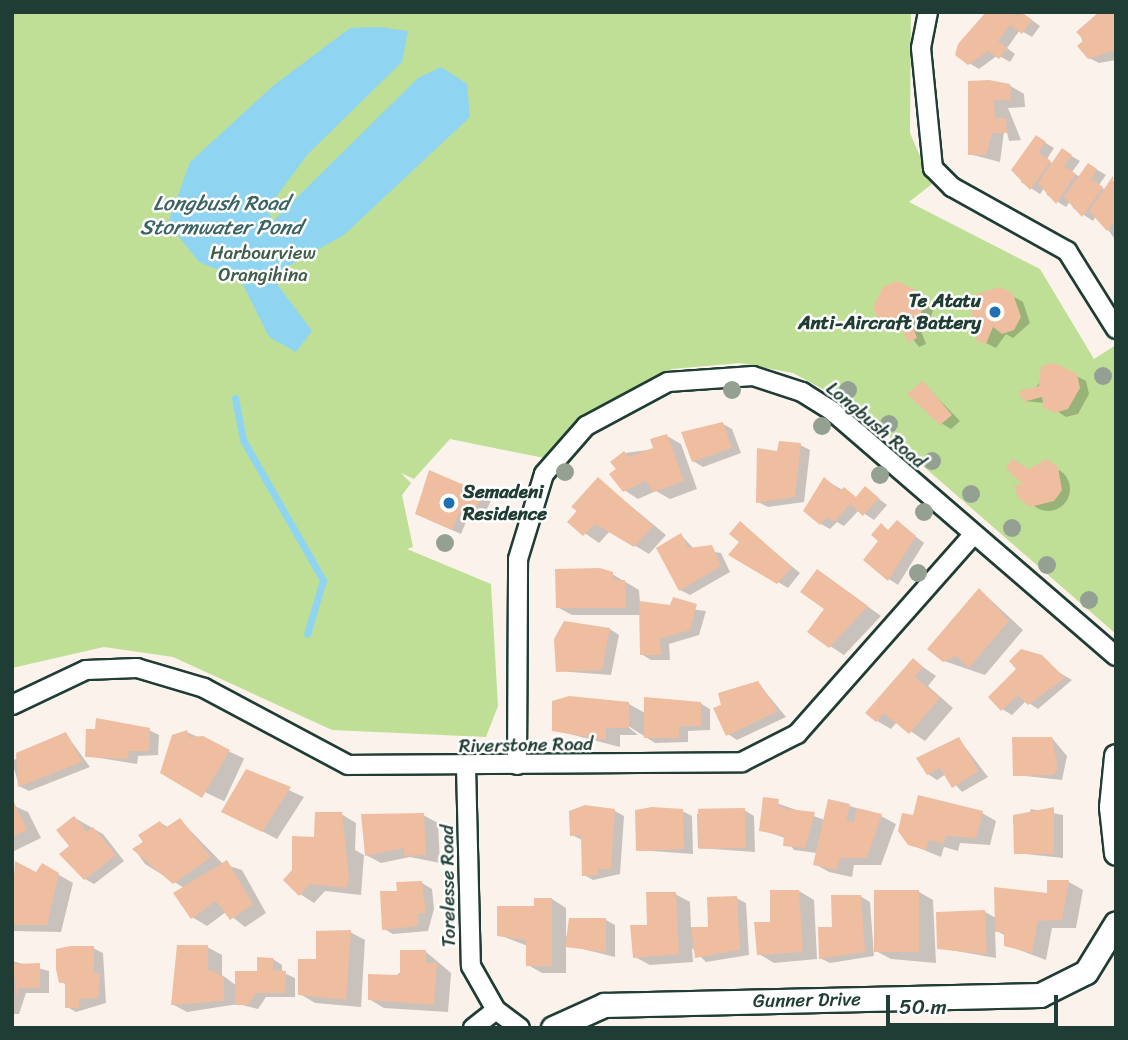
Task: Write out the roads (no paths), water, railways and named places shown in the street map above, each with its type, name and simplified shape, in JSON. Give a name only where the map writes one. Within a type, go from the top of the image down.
[{"type":"street","points":[[928,12],[920,48],[933,168],[952,187],[1067,251],[1116,329]]},
{"type":"street","name":"Longbush Road","points":[[517,765],[517,559],[527,520],[544,474],[586,426],[645,389],[705,375],[753,376],[802,392],[832,411],[1116,656]]},
{"type":"street","name":"Riverstone Road","points":[[12,705],[86,670],[137,668],[204,688],[348,765],[719,765],[783,747],[973,535]]},
{"type":"street","points":[[1116,756],[1111,780],[1116,853]]},
{"type":"street","name":"Torelesse Road","points":[[466,766],[468,946],[475,976],[496,1010],[520,1028]]},
{"type":"street","name":"Gunner Drive","points":[[554,1028],[604,1005],[1040,995],[1086,972],[1116,923]]},
{"type":"street","points":[[473,1028],[496,1010]]},
{"type":"water","name":"Longbush Road Stormwater Pond","points":[[379,27],[408,31],[402,62],[308,154],[267,209],[273,221],[418,78],[441,67],[467,84],[470,117],[344,235],[271,276],[312,331],[296,352],[269,337],[240,279],[199,262],[168,223],[190,162],[274,85],[350,28]]},
{"type":"waterway","points":[[235,398],[243,440],[323,580],[307,634]]},
{"type":"place","name":"Te Atatu Anti-Aircraft Battery","points":[[995,312]]},
{"type":"place","name":"Semadeni Residence","points":[[449,503]]},
{"type":"park label","name":"Harbourview Orangihina","points":[[263,264]]}]
